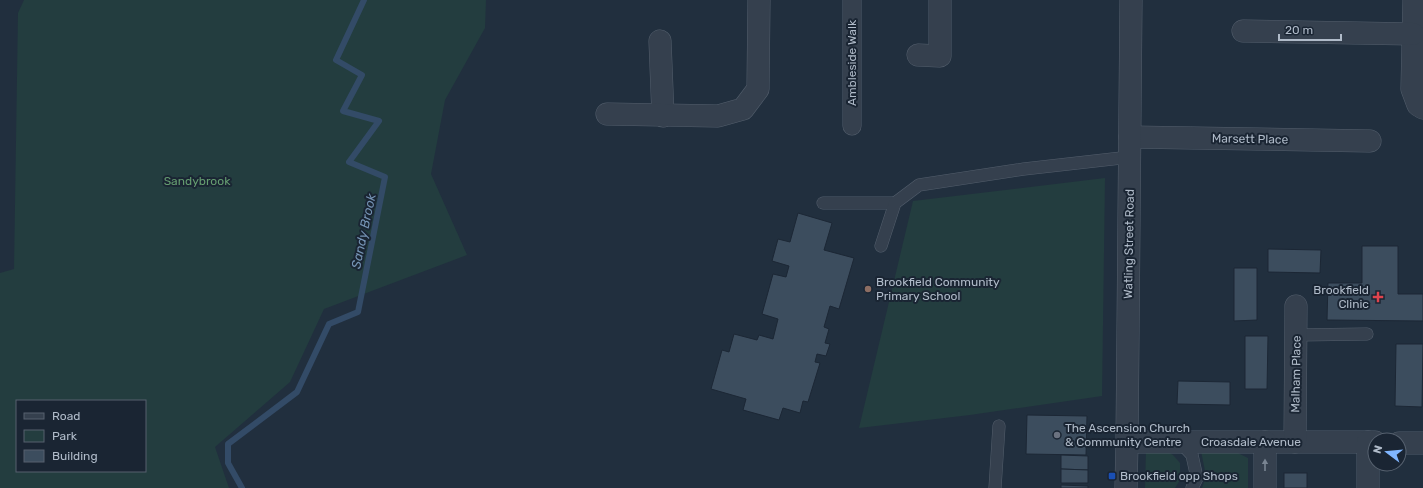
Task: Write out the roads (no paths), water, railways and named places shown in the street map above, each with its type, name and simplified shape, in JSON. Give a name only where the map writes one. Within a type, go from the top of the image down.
[{"type":"street","points":[[608,114],[718,116],[742,109],[758,89],[759,0]]},
{"type":"street","name":"Ambleside Walk","points":[[852,0],[852,126]]},
{"type":"street","points":[[918,55],[940,56],[940,0]]},
{"type":"street","name":"Watling Street Road","points":[[1126,488],[1131,0]]},
{"type":"street","points":[[1414,0],[1412,89],[1418,105],[1423,108]]},
{"type":"street","points":[[1243,31],[1413,34]]},
{"type":"street","points":[[660,41],[663,116]]},
{"type":"street","name":"Marsett Place","points":[[1130,147],[1370,141]]},
{"type":"street","name":"Malham Place","points":[[1295,442],[1297,335],[1296,306]]},
{"type":"street","name":"Croasdale Avenue","points":[[1127,442],[1367,442]]},
{"type":"street","points":[[1265,442],[1265,488]]},
{"type":"street","points":[[1407,442],[1423,443]]},
{"type":"street","points":[[1368,488],[1369,472]]},
{"type":"lane","points":[[881,246],[895,203],[919,185],[1024,169],[1130,147]]},
{"type":"lane","points":[[823,203],[895,203]]},
{"type":"lane","points":[[1297,335],[1367,334]]},
{"type":"lane","points":[[996,488],[998,426]]},
{"type":"lane","points":[[1179,441],[1192,455],[1197,478],[1192,488]]},
{"type":"waterway","name":"Sandy Brook","points":[[242,488],[228,463],[228,444],[297,392],[329,324],[358,312],[385,177],[349,162],[379,121],[343,111],[362,75],[336,60],[364,0]]},
{"type":"place","name":"Brookfield Community Primary School","points":[[868,289]]},
{"type":"place","name":"Brookfield Clinic","points":[[1378,297]]},
{"type":"place","name":"The Ascension Church & Community Centre","points":[[1057,435]]},
{"type":"place","name":"Brookfield opp Shops","points":[[1112,476]]},
{"type":"park label","name":"Sandybrook","points":[[197,181]]}]
